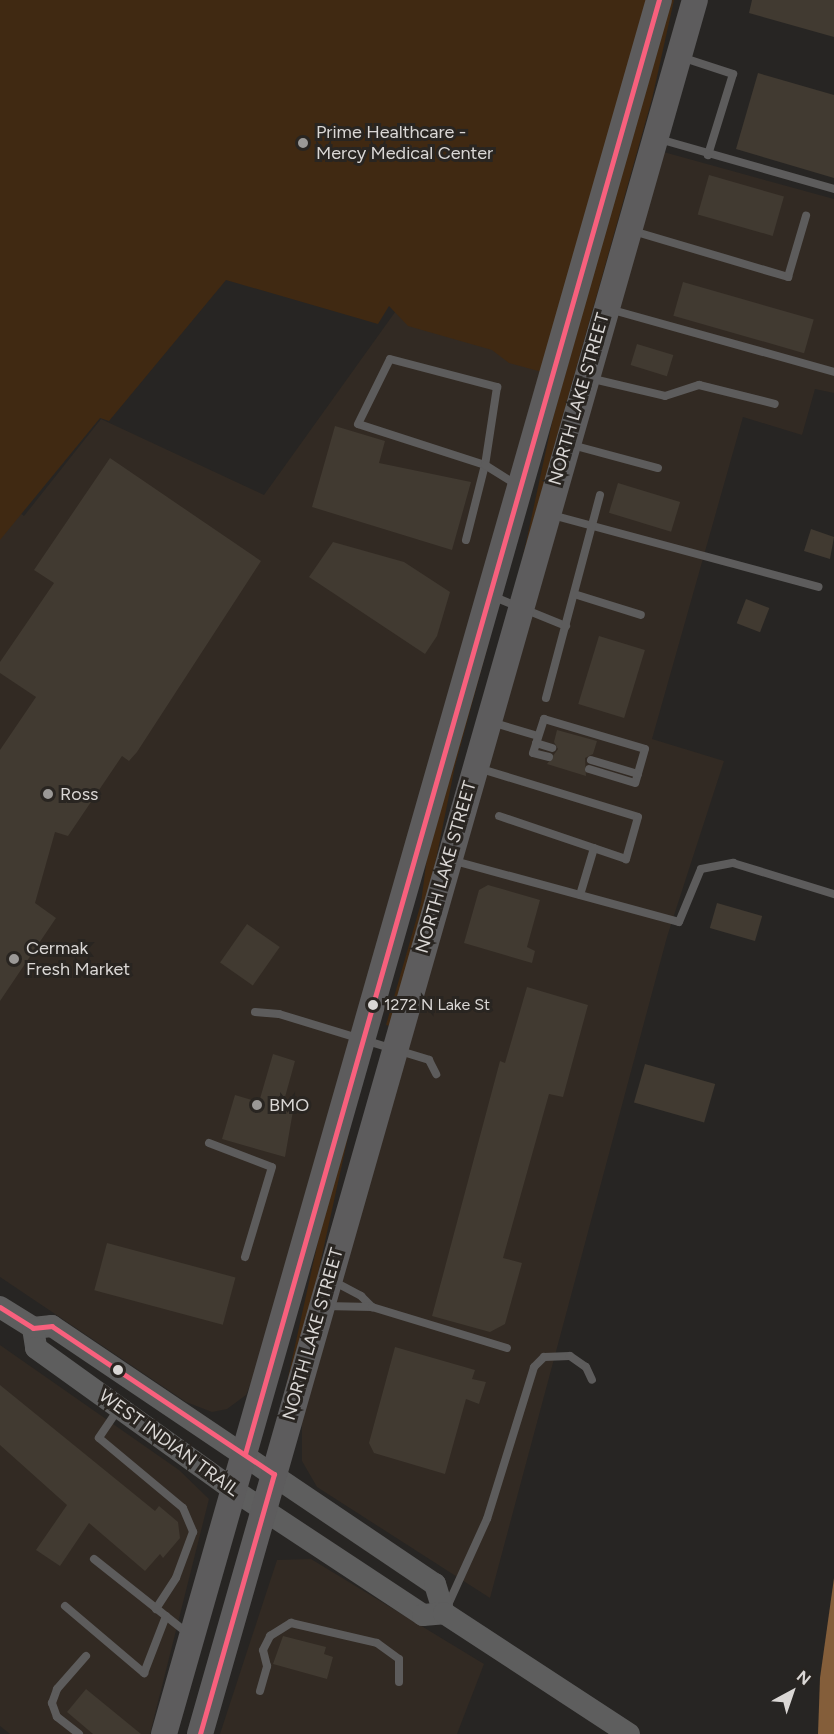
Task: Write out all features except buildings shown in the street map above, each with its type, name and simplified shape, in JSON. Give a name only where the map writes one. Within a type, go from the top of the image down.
[{"type":"main road","name":"NORTH LAKE STREET","points":[[164,1734],[659,0]]},
{"type":"main road","name":"NORTH LAKE STREET","points":[[200,1734],[519,607],[694,0]]},
{"type":"main road","name":"WEST INDIAN TRAIL","points":[[0,1307],[33,1328],[52,1326],[435,1584],[444,1613]]},
{"type":"main road","name":"WEST INDIAN TRAIL","points":[[33,1328],[36,1348],[235,1491],[423,1615],[444,1613],[579,1699],[629,1734]]},
{"type":"lane","points":[[677,56],[733,74],[708,155]]},
{"type":"lane","points":[[653,137],[708,155],[834,189]]},
{"type":"lane","points":[[627,230],[788,277],[806,216]]},
{"type":"lane","points":[[605,308],[834,372]]},
{"type":"lane","points":[[466,540],[485,465],[497,387],[390,359],[357,424],[485,465],[519,485]]},
{"type":"lane","points":[[586,378],[665,396],[699,385],[775,404]]},
{"type":"lane","points":[[566,443],[658,468]]},
{"type":"lane","points":[[546,698],[600,495]]},
{"type":"lane","points":[[546,513],[818,587]]},
{"type":"lane","points":[[574,594],[641,615]]},
{"type":"lane","points":[[489,595],[566,626]]},
{"type":"lane","points":[[549,757],[533,753],[544,719],[645,749],[635,783],[589,769]]},
{"type":"lane","points":[[487,722],[537,740],[552,748]]},
{"type":"lane","points":[[591,760],[638,774]]},
{"type":"lane","points":[[475,767],[638,818],[626,859],[500,816]]},
{"type":"lane","points":[[580,895],[594,848]]},
{"type":"lane","points":[[448,859],[679,922],[701,869],[733,862],[834,894]]},
{"type":"lane","points":[[255,1012],[279,1014],[429,1060],[436,1074]]},
{"type":"lane","points":[[209,1143],[272,1167],[245,1257]]},
{"type":"lane","points":[[329,1278],[361,1296],[372,1307]]},
{"type":"lane","points":[[322,1307],[372,1307],[507,1348]]},
{"type":"lane","points":[[444,1613],[487,1519],[534,1367],[544,1356],[570,1356],[586,1366],[592,1380]]},
{"type":"lane","points":[[119,1408],[99,1438],[183,1508],[193,1532],[176,1578],[156,1609]]},
{"type":"lane","points":[[94,1559],[192,1637]]},
{"type":"lane","points":[[65,1606],[144,1673],[166,1616]]},
{"type":"lane","points":[[260,1691],[267,1666],[263,1650],[270,1636],[291,1623],[377,1643],[399,1659],[399,1682]]},
{"type":"lane","points":[[79,1734],[57,1717],[52,1702],[57,1689],[86,1656]]},
{"type":"shaded area","points":[[0,0],[649,0],[257,1369],[246,1395],[227,1409],[212,1412],[186,1402],[0,1277],[0,497],[24,516],[101,419],[264,495],[408,294],[0,240]]},
{"type":"shaded area","name":"Prime Healthcare - Mercy Medical Center","points":[[0,0],[651,0],[542,372],[509,363],[492,350],[408,326],[389,306],[378,324],[226,280],[109,421],[100,418],[0,540]]},
{"type":"shaded area","points":[[670,0],[674,0],[652,99],[522,561],[553,418]]},
{"type":"shaded area","points":[[660,151],[834,199],[834,393],[815,389],[802,435],[743,417],[652,739],[724,761],[667,937],[490,1598],[317,1487],[302,1461],[302,1409]]},
{"type":"shaded area","points":[[493,627],[455,766],[431,884],[390,1026],[386,1025],[421,903],[429,842]]},
{"type":"shaded area","points":[[359,1087],[315,1287],[278,1423],[324,1214]]},
{"type":"shaded area","points":[[0,1345],[179,1470],[209,1499],[150,1734],[10,1734],[0,1726]]},
{"type":"shaded area","points":[[311,1559],[484,1664],[457,1734],[220,1734],[277,1560]]},
{"type":"shaded area","points":[[834,1578],[834,1734],[818,1734],[820,1678]]},
{"type":"transit line","points":[[245,1454],[659,0]]},
{"type":"transit line","points":[[0,1307],[33,1328],[52,1326],[274,1474]]},
{"type":"transit line","points":[[200,1734],[274,1474]]},
{"type":"place","name":"Prime Healthcare - Mercy Medical Center","points":[[303,143]]},
{"type":"place","name":"Ross","points":[[48,794]]},
{"type":"place","name":"Cermak Fresh Market","points":[[14,959]]},
{"type":"place","name":"1272 N Lake St","points":[[373,1005]]},
{"type":"place","name":"BMO","points":[[257,1105]]}]
